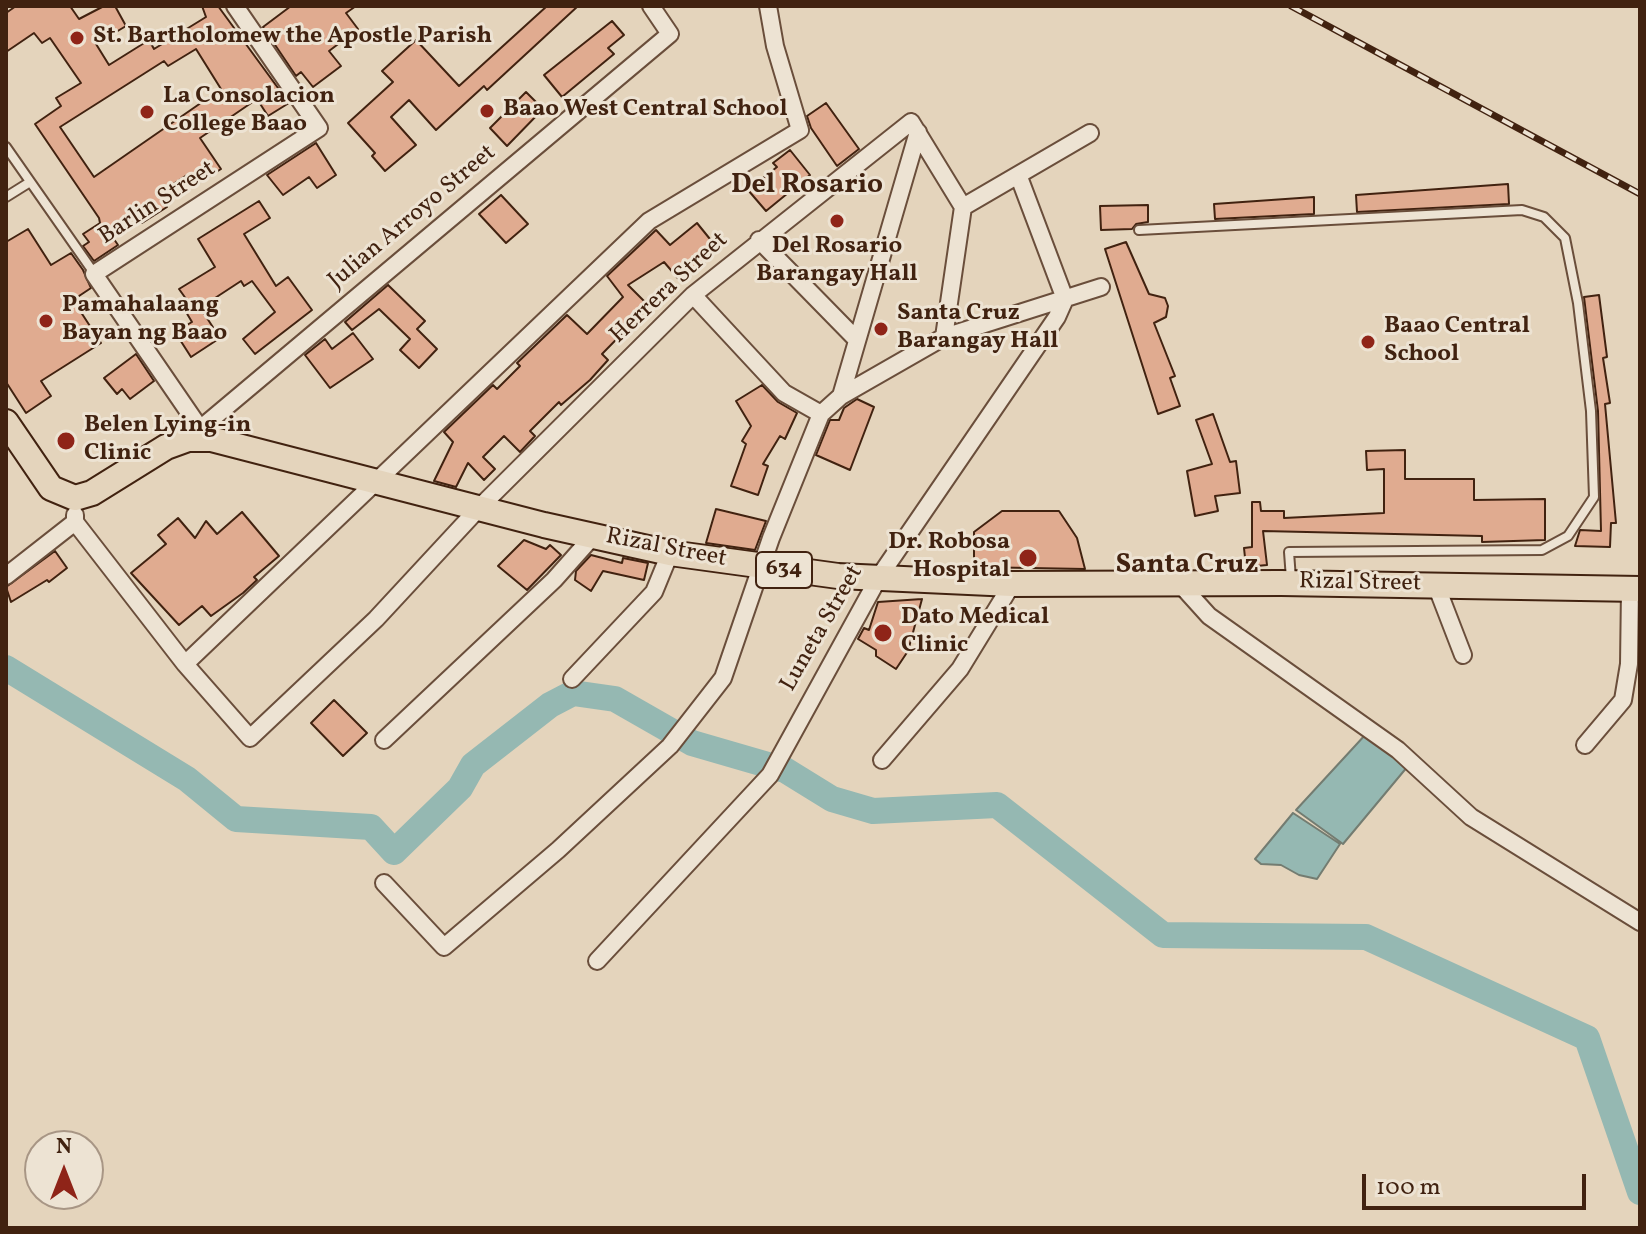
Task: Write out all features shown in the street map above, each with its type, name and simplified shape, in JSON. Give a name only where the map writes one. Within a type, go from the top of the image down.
[{"type":"main road","points":[[6,422],[51,488],[75,510]]},
{"type":"main road","name":"Rizal Street","points":[[75,510],[92,493],[145,458],[193,433],[478,509],[670,553],[761,567],[1012,584],[1291,583],[1635,589]]},
{"type":"street","name":"Barlin Street","points":[[193,433],[94,274],[319,128],[235,6]]},
{"type":"street","name":"Julian Arroyo Street","points":[[193,433],[670,34],[651,6]]},
{"type":"street","points":[[6,576],[75,510],[185,664],[649,221],[800,130],[775,46],[768,6]]},
{"type":"street","points":[[914,127],[963,207],[944,337]]},
{"type":"street","points":[[841,396],[914,127]]},
{"type":"street","name":"Herrera Street","points":[[185,664],[250,738],[376,619],[478,509],[693,295],[759,240],[914,127]]},
{"type":"street","points":[[963,207],[1090,133]]},
{"type":"street","points":[[1019,177],[1065,299]]},
{"type":"street","points":[[759,240],[856,339]]},
{"type":"street","points":[[384,883],[444,947],[558,850],[670,746],[723,678],[761,567],[821,414],[841,396],[944,337],[1101,287]]},
{"type":"street","points":[[693,295],[784,393],[821,414]]},
{"type":"street","name":"Luneta Street","points":[[597,961],[774,768],[879,577],[1029,361],[1065,299]]},
{"type":"street","points":[[384,740],[571,564],[594,535]]},
{"type":"street","points":[[572,679],[654,592],[670,553]]},
{"type":"street","points":[[882,760],[960,669],[1012,584]]},
{"type":"street","points":[[1181,585],[1209,616],[1398,750],[1471,817],[1640,922]]},
{"type":"street","points":[[1436,585],[1463,655]]},
{"type":"street","points":[[1585,745],[1632,702],[1629,664],[1635,589]]},
{"type":"lane","points":[[6,147],[94,274]]},
{"type":"lane","points":[[6,197],[30,182]]},
{"type":"lane","points":[[1139,230],[1522,210],[1544,217],[1565,238],[1578,303],[1591,411],[1594,497],[1568,536],[1542,550],[1289,552],[1291,583]]},
{"type":"water","points":[[1366,734],[1408,766],[1343,844],[1296,810]]},
{"type":"water","points":[[1293,813],[1340,844],[1317,879],[1299,875],[1281,865],[1261,864],[1255,859]]},
{"type":"building","points":[[16,6],[70,6],[79,19],[104,6],[115,6],[126,26],[96,44],[109,65],[149,40],[154,49],[206,17],[202,6],[218,6],[289,103],[268,116],[257,99],[200,138],[221,169],[194,186],[187,175],[158,194],[167,207],[142,223],[137,215],[109,232],[118,245],[94,261],[83,246],[89,242],[83,234],[100,223],[99,218],[35,124],[61,106],[56,98],[81,83],[50,38],[42,43],[34,33],[6,52],[6,13]],"holes":[[[196,49],[221,89],[94,177],[60,127],[164,61],[168,66]]]},
{"type":"building","points":[[291,6],[356,6],[346,13],[358,29],[329,51],[341,66],[313,87],[301,72],[296,76],[263,27]]},
{"type":"building","points":[[547,6],[578,6],[487,90],[484,86],[436,130],[409,100],[391,117],[416,145],[385,171],[372,156],[375,153],[348,123],[393,82],[382,71],[416,40],[459,86]]},
{"type":"building","points":[[612,21],[624,35],[608,48],[614,54],[562,97],[544,75]]},
{"type":"building","points":[[526,92],[543,109],[507,146],[490,128]]},
{"type":"building","points":[[826,103],[859,149],[837,166],[811,128],[807,116]]},
{"type":"building","points":[[316,143],[336,175],[317,188],[309,177],[283,195],[267,175]]},
{"type":"building","points":[[790,150],[810,175],[766,211],[748,190],[777,167],[773,163]]},
{"type":"building","points":[[1508,184],[1509,204],[1357,212],[1356,195]]},
{"type":"building","points":[[501,195],[528,224],[506,243],[479,214]]},
{"type":"building","points":[[1314,197],[1314,214],[1215,219],[1214,204]]},
{"type":"building","points":[[259,201],[270,218],[244,234],[276,286],[288,277],[312,310],[255,354],[243,339],[275,312],[252,281],[244,286],[241,281],[212,300],[215,305],[203,312],[220,338],[191,357],[175,332],[192,322],[183,307],[189,303],[179,289],[215,267],[198,239]]},
{"type":"building","points":[[1148,205],[1148,222],[1136,224],[1132,229],[1101,230],[1100,206]]},
{"type":"building","points":[[697,223],[718,249],[682,283],[664,262],[628,285],[649,306],[602,354],[608,360],[590,380],[561,405],[559,402],[530,431],[535,436],[520,452],[504,436],[483,457],[495,469],[484,480],[468,463],[456,487],[434,481],[453,442],[444,432],[493,385],[497,389],[520,366],[517,363],[567,315],[587,334],[623,297],[607,276],[656,230],[670,245]]},
{"type":"building","name":"Pamahalaang Bayan ng Baao","points":[[28,229],[51,265],[71,253],[83,270],[91,288],[73,300],[101,343],[41,381],[51,396],[26,413],[6,382],[6,242]]},
{"type":"building","points":[[1126,242],[1149,294],[1165,298],[1168,306],[1166,317],[1154,323],[1175,376],[1170,378],[1180,406],[1158,414],[1105,249]]},
{"type":"building","points":[[388,285],[425,321],[417,329],[437,349],[419,368],[400,350],[410,339],[379,309],[352,330],[345,322]]},
{"type":"building","points":[[1599,295],[1607,357],[1603,358],[1610,403],[1605,404],[1616,523],[1611,523],[1610,547],[1575,546],[1580,530],[1601,531],[1598,411],[1584,297]]},
{"type":"building","points":[[353,333],[373,359],[330,388],[305,355],[325,339],[332,349]]},
{"type":"building","points":[[136,354],[154,381],[130,399],[122,389],[117,394],[104,378]]},
{"type":"building","points":[[762,385],[778,402],[797,413],[785,439],[780,436],[763,464],[768,466],[758,495],[731,486],[746,444],[742,441],[751,426],[736,401]]},
{"type":"building","points":[[857,399],[874,407],[850,470],[816,455],[830,420],[839,420],[844,408]]},
{"type":"building","points":[[1213,414],[1230,462],[1236,461],[1240,493],[1215,496],[1218,511],[1195,516],[1187,471],[1212,464],[1196,420]]},
{"type":"building","points":[[1405,450],[1405,479],[1474,479],[1474,500],[1545,499],[1545,540],[1482,542],[1482,536],[1263,531],[1267,565],[1246,567],[1244,548],[1252,547],[1252,502],[1260,502],[1261,511],[1284,511],[1284,518],[1384,513],[1384,469],[1367,470],[1366,451]]},
{"type":"building","points":[[716,509],[766,521],[755,550],[706,543]]},
{"type":"building","name":"Dr. Robosa Hospital","points":[[1002,511],[1059,511],[1077,538],[1085,569],[974,567],[974,532]]},
{"type":"building","points":[[242,512],[279,556],[254,577],[257,580],[243,593],[211,616],[202,606],[179,625],[131,573],[166,544],[158,535],[178,518],[195,538],[206,521],[217,534]]},
{"type":"building","points":[[524,540],[546,549],[550,545],[561,555],[527,590],[498,566]]},
{"type":"building","points":[[55,551],[67,568],[49,582],[47,580],[11,602],[6,587]]},
{"type":"building","points":[[591,555],[622,563],[623,558],[648,563],[644,580],[603,571],[591,591],[575,580],[576,571]]},
{"type":"building","name":"Dato Medical Clinic","points":[[922,599],[908,651],[896,669],[876,656],[876,650],[858,639],[864,628],[869,630],[878,602]]},
{"type":"building","points":[[334,700],[367,733],[343,756],[311,723]]},
{"type":"waterway","points":[[6,668],[187,779],[236,819],[371,827],[394,852],[460,788],[473,765],[550,705],[573,693],[615,699],[692,743],[785,770],[832,799],[873,811],[997,805],[1163,935],[1366,937],[1587,1038],[1640,1192]]},
{"type":"railway","points":[[1291,6],[1640,194]]},
{"type":"place","name":"St. Bartholomew the Apostle Parish","points":[[77,38]]},
{"type":"place","name":"Baao West Central School","points":[[487,111]]},
{"type":"place","name":"La Consolacion College Baao","points":[[147,112]]},
{"type":"place","name":"Del Rosario Barangay Hall","points":[[837,221]]},
{"type":"place","name":"Pamahalaang Bayan ng Baao","points":[[46,321]]},
{"type":"place","name":"Santa Cruz Barangay Hall","points":[[881,329]]},
{"type":"place","name":"Baao Central School","points":[[1368,342]]},
{"type":"place","name":"Belen Lying-in Clinic","points":[[66,441]]},
{"type":"place","name":"Dr. Robosa Hospital","points":[[1028,558]]},
{"type":"place","name":"Dato Medical Clinic","points":[[883,633]]},
{"type":"district","name":"Del Rosario","points":[[807,187]]},
{"type":"district","name":"Santa Cruz","points":[[1187,567]]}]
